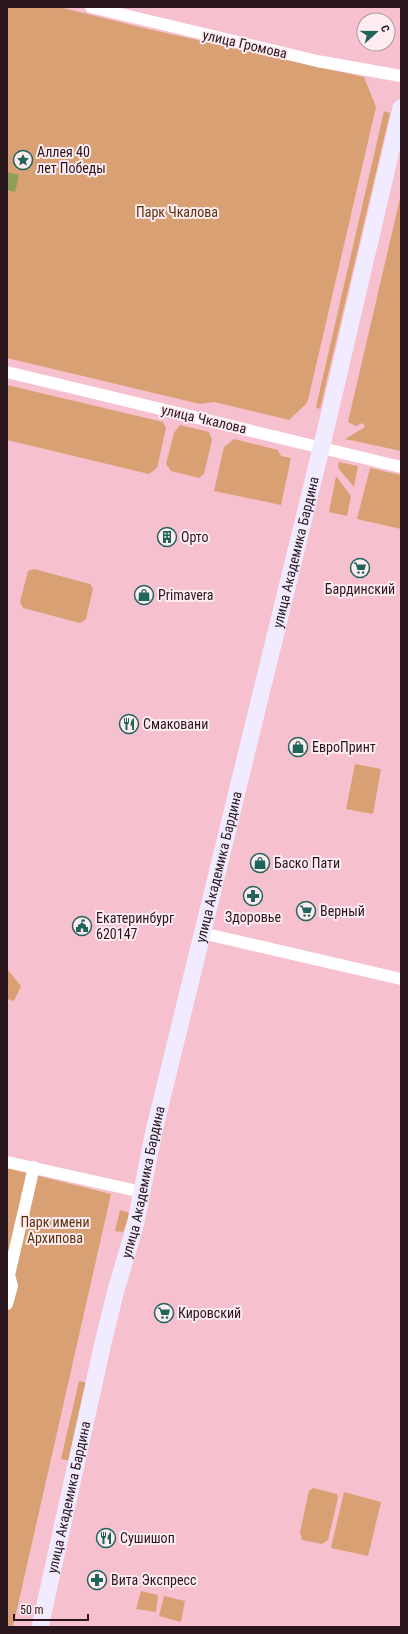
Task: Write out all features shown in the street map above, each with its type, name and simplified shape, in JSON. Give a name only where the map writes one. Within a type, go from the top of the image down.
[{"type":"street","name":"улица Громова","points":[[90,7],[317,61],[401,76]]},
{"type":"street","name":"улица Академика Бардина","points":[[40,1627],[103,1343],[116,1290],[132,1242],[154,1130],[321,448],[401,108]]},
{"type":"street","name":"улица Чкалова","points":[[7,372],[401,467]]},
{"type":"street","points":[[202,933],[401,979]]},
{"type":"street","points":[[7,1162],[142,1192]]},
{"type":"street","points":[[7,1304],[12,1286],[8,1277],[34,1167]]},
{"type":"green space","name":"Парк Чкалова","points":[[7,7],[59,7],[148,29],[364,77],[376,107],[308,400],[306,404],[289,420],[214,402],[200,404],[7,358]]},
{"type":"green space","points":[[384,111],[390,113],[320,409],[316,407]]},
{"type":"green space","points":[[401,194],[401,451],[345,439],[365,427],[363,423],[356,426],[348,422]]},
{"type":"green space","points":[[7,385],[163,422],[166,428],[157,468],[149,474],[7,440]]},
{"type":"green space","points":[[180,425],[209,432],[212,440],[204,474],[199,478],[171,471],[166,464],[174,433]]},
{"type":"green space","points":[[234,439],[278,450],[281,456],[291,458],[281,505],[214,491],[224,447]]},
{"type":"green space","points":[[339,462],[358,466],[354,487],[338,468]]},
{"type":"green space","points":[[370,468],[401,475],[401,529],[357,519]]},
{"type":"green space","points":[[336,476],[351,496],[347,516],[329,512]]},
{"type":"green space","points":[[34,569],[90,584],[93,589],[86,619],[80,623],[23,608],[20,602],[28,571]]},
{"type":"green space","points":[[355,764],[381,769],[373,814],[346,809]]},
{"type":"green space","points":[[7,969],[21,986],[14,1001],[7,999]]},
{"type":"green space","name":"Парк имени Архипова","points":[[7,1168],[111,1194],[13,1627],[7,1627]]},
{"type":"green space","points":[[120,1210],[130,1213],[123,1232],[115,1231]]},
{"type":"green space","points":[[79,1381],[88,1383],[70,1461],[61,1459]]},
{"type":"green space","points":[[313,1488],[337,1494],[338,1498],[328,1540],[322,1544],[302,1540],[300,1532],[309,1491]]},
{"type":"green space","points":[[344,1492],[381,1502],[368,1556],[331,1548]]},
{"type":"green space","points":[[141,1591],[158,1595],[156,1612],[136,1609]]},
{"type":"green space","points":[[164,1596],[185,1601],[181,1622],[159,1616]]},
{"type":"shaded area","points":[[7,172],[19,175],[15,192],[7,190]]},
{"type":"place","name":"Аллея 40 лет Победы","points":[[23,160]]},
{"type":"place","name":"Орто","points":[[167,537]]},
{"type":"place","name":"Бардинский","points":[[360,568]]},
{"type":"place","name":"Primavera","points":[[144,595]]},
{"type":"place","name":"Смаковани","points":[[129,724]]},
{"type":"place","name":"ЕвроПринт","points":[[298,747]]},
{"type":"place","name":"Баско Пати","points":[[260,863]]},
{"type":"place","name":"Здоровье","points":[[253,896]]},
{"type":"place","name":"Верный","points":[[306,911]]},
{"type":"place","name":"Екатеринбург 620147","points":[[82,926]]},
{"type":"place","name":"Кировский","points":[[164,1313]]},
{"type":"place","name":"Сушишоп","points":[[106,1538]]},
{"type":"place","name":"Вита Экспресс","points":[[97,1580]]}]
